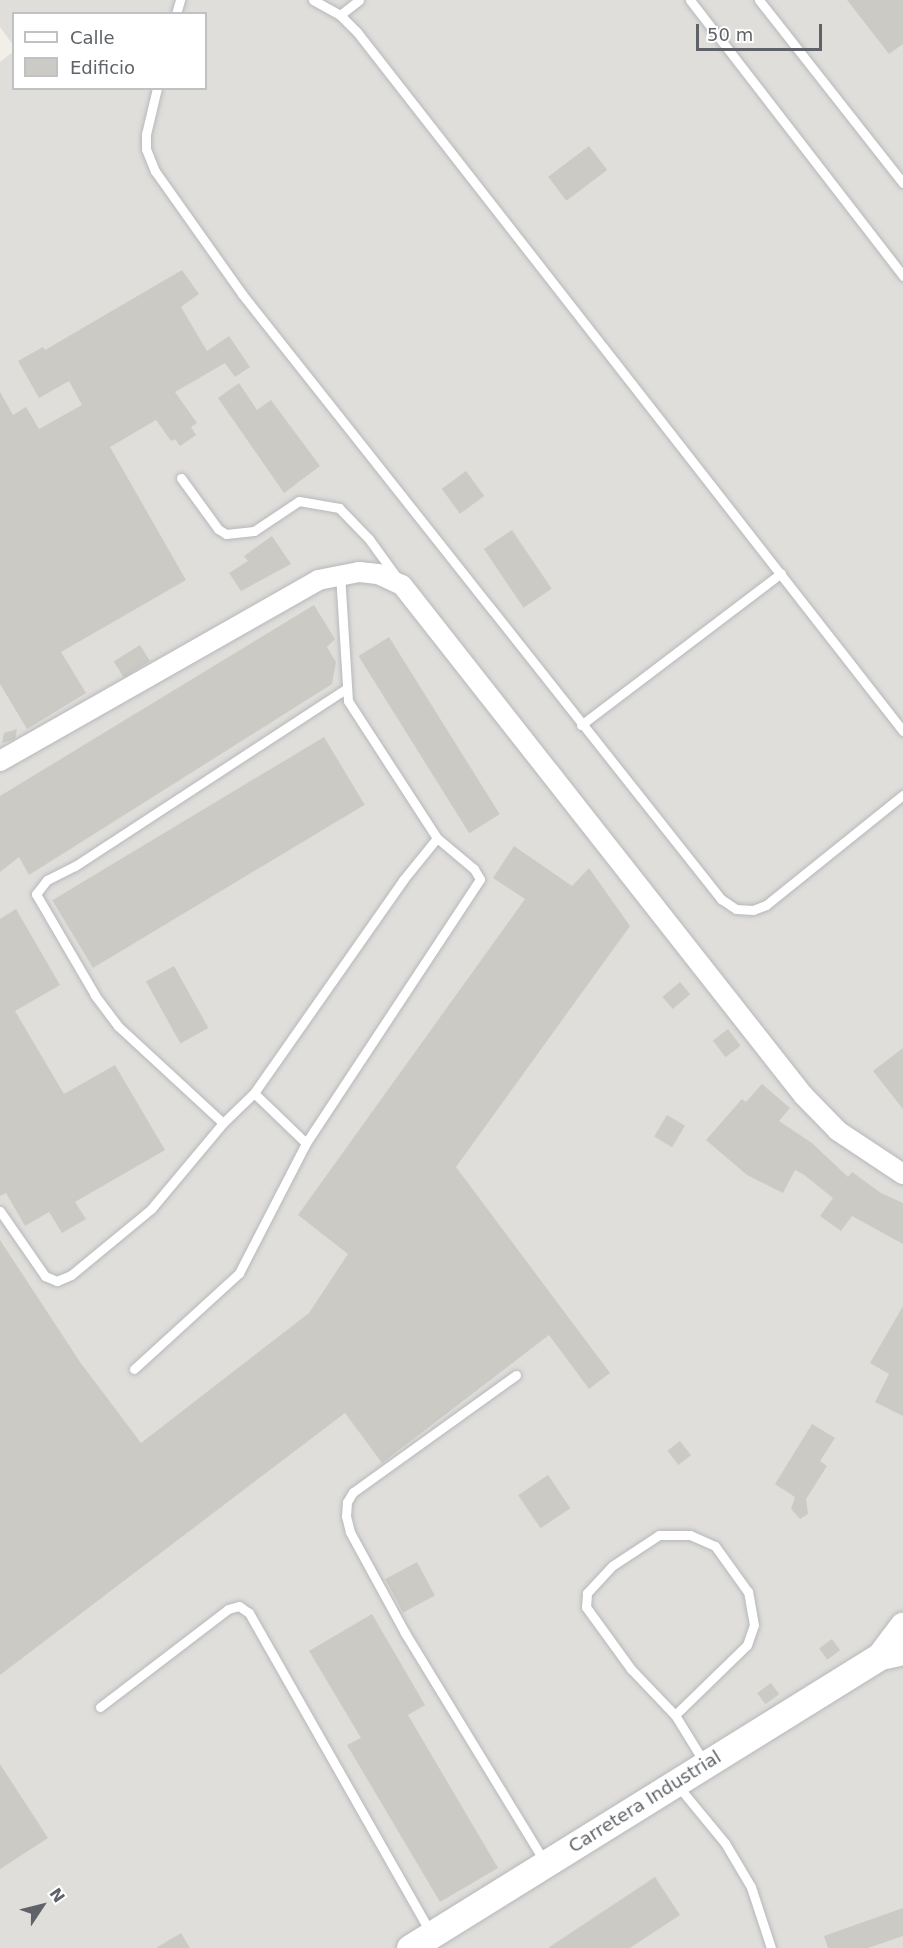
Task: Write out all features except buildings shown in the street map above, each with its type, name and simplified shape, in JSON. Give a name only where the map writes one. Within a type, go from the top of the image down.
[{"type":"main road","name":"Carretera Industrial","points":[[420,1941],[705,1764],[892,1654],[903,1626]]},
{"type":"street","points":[[0,761],[318,580],[340,573],[378,574],[402,585],[803,1095],[838,1131],[903,1174]]},
{"type":"lane","points":[[313,0],[340,15],[903,731]]},
{"type":"lane","points":[[340,15],[359,0]]},
{"type":"lane","points":[[690,0],[903,276]]},
{"type":"lane","points":[[759,0],[903,182]]},
{"type":"lane","points":[[157,90],[146,134],[146,149],[155,171],[242,294],[721,899],[736,909],[753,910],[766,905],[903,795]]},
{"type":"lane","points":[[181,478],[218,529],[226,534],[254,531],[299,501],[339,508],[369,539],[402,585]]},
{"type":"lane","points":[[134,1369],[239,1273],[306,1143],[480,879],[474,869],[437,838],[348,701],[345,689],[340,573]]},
{"type":"lane","points":[[581,725],[781,573]]},
{"type":"lane","points":[[223,1123],[118,1026],[94,995],[36,894],[47,880],[75,866],[345,689]]},
{"type":"lane","points":[[0,1211],[45,1276],[57,1281],[71,1275],[151,1209],[223,1123],[254,1093],[403,880],[437,838]]},
{"type":"lane","points":[[254,1093],[306,1143]]},
{"type":"lane","points":[[516,1375],[353,1492],[347,1502],[346,1516],[350,1533],[405,1633],[545,1864]]},
{"type":"lane","points":[[675,1715],[747,1645],[754,1624],[748,1592],[715,1546],[690,1535],[659,1535],[612,1566],[586,1593],[586,1607],[631,1669],[675,1715],[705,1764]]},
{"type":"lane","points":[[100,1707],[228,1609],[239,1606],[249,1613],[420,1941]]},
{"type":"lane","points":[[676,1784],[725,1843],[752,1887],[771,1948]]},
{"type":"shaded area","points":[[0,0],[903,0],[903,1948],[0,1948],[0,62],[12,53],[12,90],[207,90],[207,12],[12,12],[12,44],[0,27]]}]
